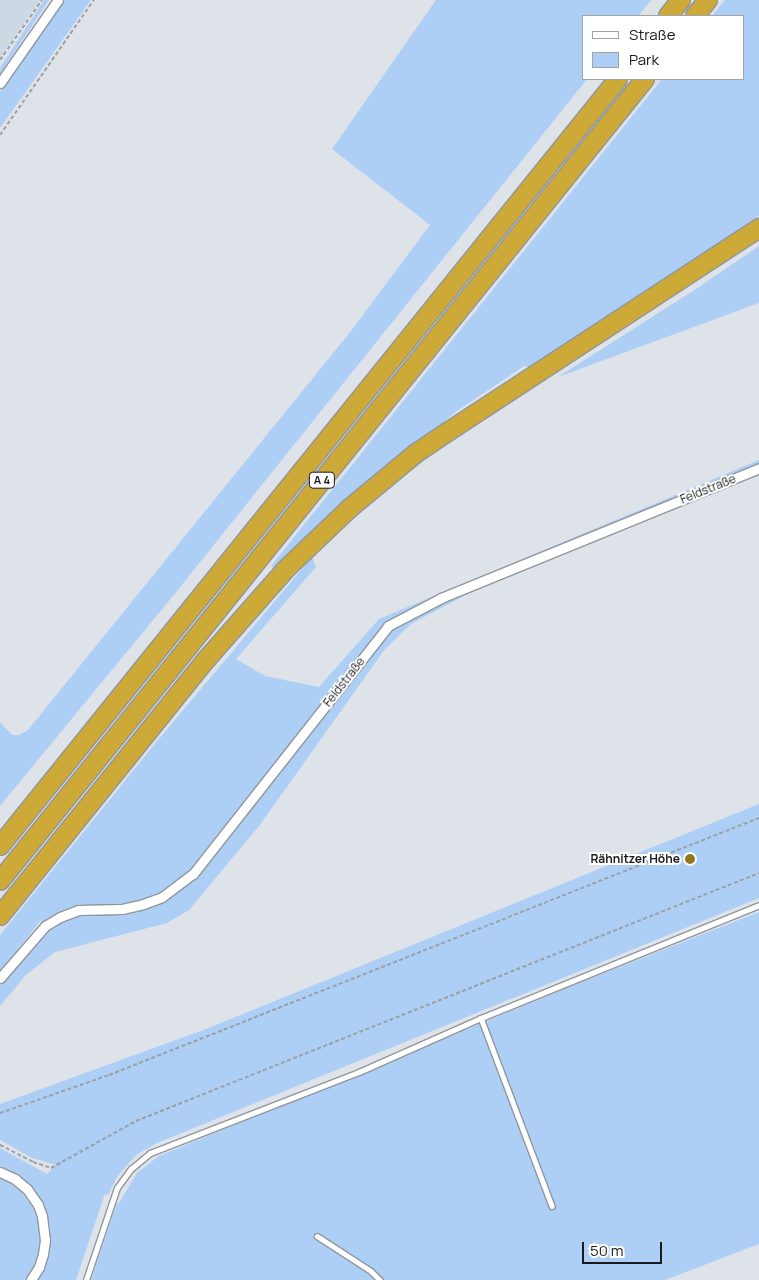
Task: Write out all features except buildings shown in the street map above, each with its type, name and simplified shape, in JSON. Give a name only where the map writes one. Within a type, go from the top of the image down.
[{"type":"highway","points":[[669,15],[681,0]]},
{"type":"highway","points":[[696,15],[708,0]]},
{"type":"highway","name":"A 4","points":[[0,846],[617,80]]},
{"type":"highway","name":"A 4","points":[[0,881],[644,80]]},
{"type":"highway","points":[[0,916],[209,656],[286,569],[350,508],[448,430],[759,228]]},
{"type":"street","points":[[0,83],[58,0]]},
{"type":"street","name":"Feldstraße","points":[[0,978],[45,926],[60,917],[78,910],[122,909],[143,904],[162,897],[193,874],[388,626],[450,594],[759,468]]},
{"type":"street","points":[[0,1172],[15,1179],[27,1189],[38,1205],[42,1216],[45,1240],[43,1254],[39,1267],[31,1280]]},
{"type":"lane","points":[[86,1280],[117,1188],[131,1169],[150,1154],[359,1072],[482,1018],[759,905]]},
{"type":"lane","points":[[482,1018],[552,1206]]},
{"type":"lane","points":[[316,1236],[371,1271],[380,1280]]},
{"type":"path","points":[[0,60],[42,0]]},
{"type":"path","points":[[0,135],[94,0]]},
{"type":"path","points":[[0,1113],[110,1075],[759,818]]},
{"type":"path","points":[[0,1145],[33,1162],[51,1168],[136,1121],[759,873]]},
{"type":"shaded area","points":[[0,0],[40,0],[0,58]]},
{"type":"green space","points":[[44,0],[49,0],[0,74],[0,68]]},
{"type":"green space","points":[[63,0],[91,0],[0,128],[0,92]]},
{"type":"green space","points":[[436,0],[651,0],[639,15],[582,15],[582,80],[586,80],[177,591],[0,806],[0,722],[12,735],[19,735],[28,730],[351,331],[430,225],[332,149]]},
{"type":"green space","points":[[725,0],[759,0],[759,216],[531,368],[524,366],[457,411],[332,512],[274,568],[271,566],[661,80],[744,80],[744,15],[713,15]]},
{"type":"green space","points":[[759,246],[759,303],[558,377],[696,289]]},
{"type":"green space","points":[[759,460],[759,475],[479,588],[411,624],[385,649],[259,826],[189,910],[167,923],[55,952],[26,975],[0,1006],[0,984],[41,932],[41,920],[0,972],[0,935],[158,740],[312,557],[316,567],[236,659],[265,676],[319,687],[379,619]]},
{"type":"green space","points":[[759,804],[759,898],[157,1143],[136,1155],[117,1177],[108,1195],[105,1194],[76,1280],[37,1280],[42,1273],[50,1243],[50,1228],[46,1213],[28,1185],[16,1175],[0,1167],[0,1148],[47,1174],[56,1165],[32,1158],[0,1140],[0,1104],[206,1029]]},
{"type":"green space","points":[[759,912],[759,1244],[665,1280],[91,1280],[117,1203],[119,1203],[137,1173],[159,1156],[579,983]]},
{"type":"green space","points":[[0,1176],[21,1191],[34,1210],[38,1221],[40,1245],[38,1259],[26,1280],[0,1280]]},
{"type":"place","name":"Rähnitzer Höhe","points":[[690,859]]}]
